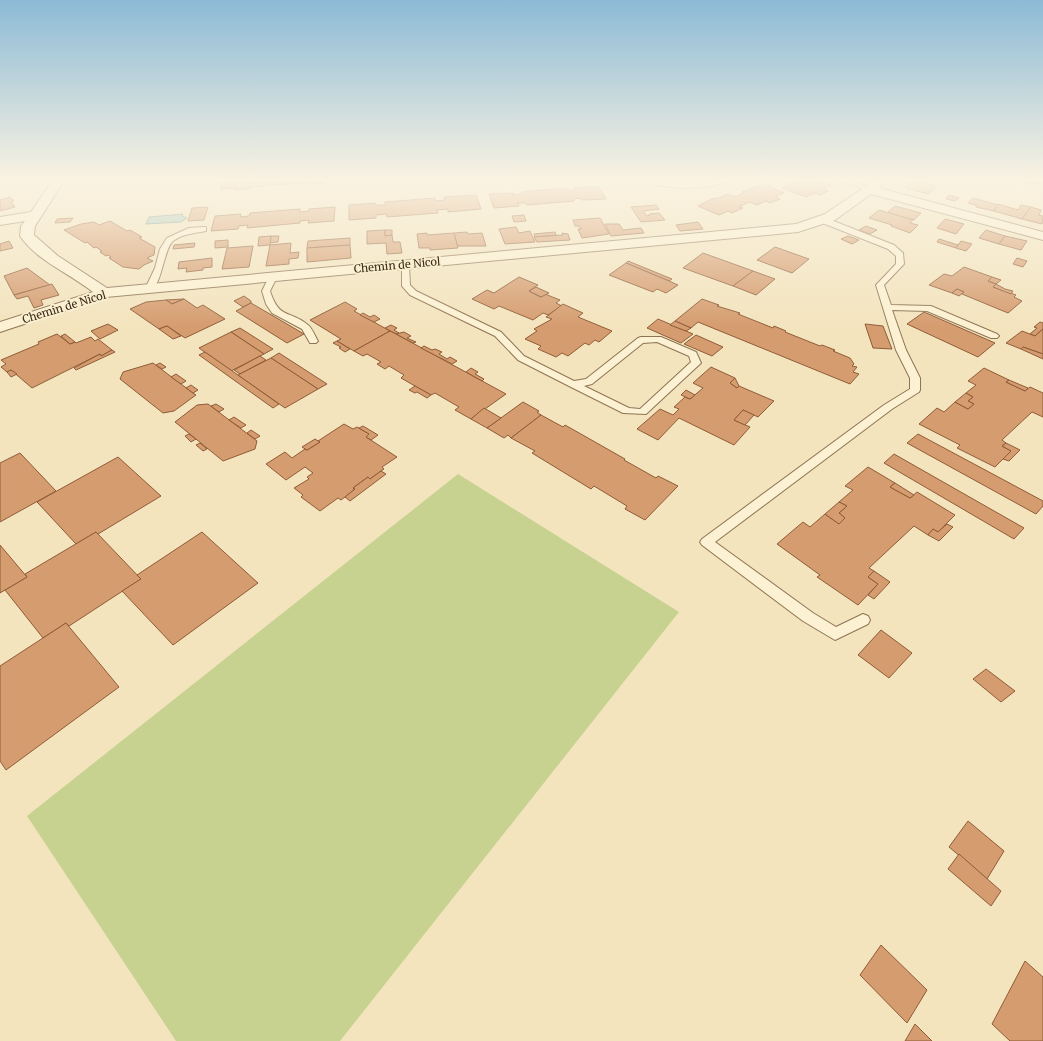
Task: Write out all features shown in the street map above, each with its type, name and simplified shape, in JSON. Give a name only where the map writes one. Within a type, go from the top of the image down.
[{"type":"street","points":[[28,230],[27,236],[35,245],[104,293]]},
{"type":"street","name":"Chemin de Nicol","points":[[0,327],[104,293],[787,230]]},
{"type":"street","points":[[1022,230],[1043,236]]},
{"type":"lane","points":[[149,289],[159,268],[164,249],[170,240],[192,230],[197,230]]},
{"type":"lane","points":[[847,230],[891,246],[900,255],[900,264],[880,285],[901,350],[915,378],[915,390],[888,407],[706,542],[808,617],[835,634],[863,620]]},
{"type":"lane","points":[[404,265],[406,286],[413,293],[498,334],[521,358],[572,384],[627,411],[642,412],[696,363],[693,354],[658,339],[641,340],[589,382],[572,384]]},
{"type":"lane","points":[[273,277],[266,291],[270,304],[275,311],[306,327],[314,341]]},
{"type":"lane","points":[[887,307],[928,308],[994,336]]},
{"type":"green space","points":[[458,474],[679,612],[340,1041],[176,1041],[27,816]]},
{"type":"building","points":[[64,230],[130,230],[142,237],[139,238],[155,247],[154,255],[147,258],[153,261],[139,269],[123,267],[109,258],[111,257],[108,255],[106,256],[100,252],[102,251],[96,247],[94,248],[87,242],[85,243]]},
{"type":"building","points":[[211,230],[230,230],[211,231]]},
{"type":"building","points":[[385,230],[385,236],[392,235],[393,242],[400,242],[402,253],[387,254],[386,243],[367,244],[367,231]]},
{"type":"building","points":[[385,230],[392,230],[392,235],[385,236]]},
{"type":"building","points":[[499,230],[517,230],[519,233],[530,231],[535,242],[505,244]]},
{"type":"building","points":[[578,230],[607,230],[609,234],[582,238]]},
{"type":"building","points":[[608,230],[642,230],[644,233],[611,236]]},
{"type":"building","points":[[679,230],[696,230],[680,231]]},
{"type":"building","points":[[859,230],[876,230],[877,230],[870,234]]},
{"type":"building","points":[[901,230],[913,230],[910,233]]},
{"type":"building","points":[[942,230],[960,230],[956,234]]},
{"type":"building","points":[[986,230],[1005,236],[999,244],[979,238]]},
{"type":"building","points":[[467,232],[468,234],[482,233],[486,246],[457,246],[454,233]]},
{"type":"building","points":[[555,232],[556,235],[535,237],[534,234]]},
{"type":"building","points":[[427,233],[427,235],[454,233],[458,248],[430,250],[430,248],[419,248],[417,234]]},
{"type":"building","points":[[562,233],[568,234],[570,240],[537,242],[534,237],[563,235]]},
{"type":"building","points":[[271,236],[279,236],[278,242],[270,243]]},
{"type":"building","points":[[271,236],[270,245],[258,246],[259,237]]},
{"type":"building","points":[[848,236],[859,240],[852,244],[841,239]]},
{"type":"building","points":[[1005,236],[1027,241],[1021,250],[999,244]]},
{"type":"building","points":[[350,238],[350,245],[307,248],[308,241]]},
{"type":"building","points":[[939,239],[958,245],[956,248],[937,242]]},
{"type":"building","points":[[228,240],[228,247],[215,248],[215,241]]},
{"type":"building","points":[[9,241],[13,248],[0,251],[0,244]]},
{"type":"building","points":[[961,241],[972,244],[966,251],[956,248]]},
{"type":"building","points":[[195,243],[194,247],[173,249],[174,245]]},
{"type":"building","points":[[291,243],[290,253],[299,252],[298,258],[289,259],[289,264],[266,266],[270,245]]},
{"type":"building","points":[[350,245],[351,258],[307,262],[307,248]]},
{"type":"building","points":[[253,246],[249,267],[222,269],[227,248]]},
{"type":"building","points":[[775,247],[809,259],[792,273],[757,260]]},
{"type":"building","points":[[703,253],[753,271],[733,286],[683,268]]},
{"type":"building","points":[[212,258],[212,267],[203,268],[203,270],[186,272],[187,268],[178,269],[179,262]]},
{"type":"building","points":[[1017,258],[1027,261],[1023,267],[1013,264]]},
{"type":"building","points":[[628,261],[672,279],[669,281],[626,263]]},
{"type":"building","points":[[626,263],[678,285],[666,293],[657,289],[653,292],[609,275]]},
{"type":"building","points":[[964,267],[992,277],[988,281],[996,284],[993,287],[1016,295],[1014,297],[1022,301],[1008,313],[962,294],[964,292],[957,289],[952,293],[929,285],[944,274],[952,276]]},
{"type":"building","points":[[27,268],[50,285],[14,295],[4,276]]},
{"type":"building","points":[[753,271],[775,279],[756,295],[733,286]]},
{"type":"building","points":[[519,277],[538,285],[529,291],[541,297],[545,294],[560,300],[556,303],[562,306],[548,315],[543,313],[533,320],[499,306],[494,309],[472,299],[487,290],[494,293]]},
{"type":"building","points":[[992,277],[1001,280],[996,284],[988,281]]},
{"type":"building","points":[[52,284],[59,295],[41,300],[43,305],[34,308],[28,296],[17,299],[14,295]]},
{"type":"building","points":[[996,284],[1013,291],[1011,294],[993,287]]},
{"type":"building","points":[[536,287],[549,293],[541,297],[529,291]]},
{"type":"building","points":[[957,289],[964,292],[959,296],[952,293]]},
{"type":"building","points":[[244,296],[251,301],[251,303],[243,307],[234,301]]},
{"type":"building","points":[[184,299],[172,304],[166,300]]},
{"type":"building","points":[[184,299],[197,308],[203,305],[225,319],[185,338],[167,326],[159,329],[130,309],[146,302],[166,300],[172,304]]},
{"type":"building","points":[[702,299],[719,305],[717,306],[740,313],[738,314],[773,328],[774,326],[820,346],[822,345],[835,350],[833,351],[850,358],[854,364],[852,366],[857,367],[853,372],[859,374],[850,384],[698,322],[691,328],[675,321]]},
{"type":"building","points":[[345,302],[357,309],[354,311],[390,331],[354,351],[337,341],[341,339],[310,320]]},
{"type":"building","points":[[251,303],[304,334],[287,343],[236,311]]},
{"type":"building","points":[[563,304],[583,313],[578,317],[612,331],[599,342],[595,340],[589,345],[585,343],[568,356],[562,353],[556,357],[538,349],[541,346],[525,339],[537,331],[534,329],[552,319],[546,317]]},
{"type":"building","points":[[924,312],[995,343],[978,357],[907,324]]},
{"type":"building","points":[[363,313],[370,317],[374,315],[380,319],[374,322],[360,315]]},
{"type":"building","points":[[658,319],[693,334],[681,343],[647,328]]},
{"type":"building","points":[[675,321],[691,328],[686,331],[670,325]]},
{"type":"building","points":[[1040,322],[1043,323],[1043,329],[1035,336],[1030,334],[1037,328],[1034,327]]},
{"type":"building","points":[[108,324],[118,330],[100,339],[91,331]]},
{"type":"building","points":[[865,324],[883,326],[892,349],[873,348]]},
{"type":"building","points":[[391,325],[397,328],[394,330],[399,333],[396,334],[385,328]]},
{"type":"building","points":[[167,326],[181,336],[173,339],[159,329]]},
{"type":"building","points":[[240,328],[273,349],[264,354],[231,332]]},
{"type":"building","points":[[1043,329],[1043,354],[1023,347],[1021,349],[1006,343],[1022,331],[1035,336]]},
{"type":"building","points":[[390,331],[506,394],[471,419],[455,410],[459,407],[435,393],[431,395],[401,378],[404,375],[389,366],[385,369],[377,364],[381,362],[367,354],[363,356],[354,351]]},
{"type":"building","points":[[231,332],[264,354],[231,371],[199,348]]},
{"type":"building","points":[[404,332],[411,336],[407,338],[416,342],[413,343],[396,334]]},
{"type":"building","points":[[57,334],[70,344],[91,337],[95,341],[98,339],[112,350],[101,356],[100,354],[32,388],[11,370],[7,372],[1,367],[6,364],[1,360],[39,344],[38,342]]},
{"type":"building","points":[[65,334],[75,342],[70,344],[61,336]]},
{"type":"building","points":[[696,335],[723,347],[712,356],[684,344]]},
{"type":"building","points":[[337,341],[350,349],[345,352],[339,348],[341,347],[333,343]]},
{"type":"building","points":[[424,346],[432,350],[435,349],[442,352],[439,354],[447,359],[450,357],[457,361],[452,364],[421,348]]},
{"type":"building","points":[[1023,347],[1043,354],[1043,359],[1021,349]]},
{"type":"building","points":[[112,350],[115,352],[76,370],[74,368],[100,354],[101,356]]},
{"type":"building","points":[[205,352],[279,404],[273,408],[199,355]]},
{"type":"building","points":[[279,353],[327,384],[318,389],[271,358]]},
{"type":"building","points":[[260,356],[266,360],[240,374],[234,370]]},
{"type":"building","points":[[271,358],[318,389],[285,408],[238,375]]},
{"type":"building","points":[[153,363],[196,395],[174,411],[163,413],[120,379],[123,372]]},
{"type":"building","points":[[160,363],[166,367],[162,369],[156,365]]},
{"type":"building","points":[[711,367],[735,378],[730,383],[737,388],[739,386],[774,401],[758,417],[743,410],[734,420],[750,427],[734,445],[679,418],[658,440],[637,429],[660,409],[673,415],[679,409],[674,407],[685,397],[690,399],[703,388],[693,383]]},
{"type":"building","points":[[471,368],[478,372],[475,374],[484,379],[482,381],[466,372]]},
{"type":"building","points":[[984,368],[1009,380],[1006,382],[1025,391],[1030,387],[1043,393],[1043,417],[1032,412],[1002,440],[1006,443],[1002,446],[1011,451],[995,467],[957,448],[960,445],[919,424],[937,408],[944,412],[955,402],[968,409],[974,404],[968,401],[973,397],[966,393],[976,385],[968,381]]},
{"type":"building","points":[[11,370],[17,374],[11,377],[7,372]]},
{"type":"building","points":[[176,374],[186,381],[181,384],[171,377]]},
{"type":"building","points":[[735,378],[739,386],[737,388],[730,383]]},
{"type":"building","points":[[1009,380],[1028,388],[1025,391],[1006,382]]},
{"type":"building","points":[[191,385],[198,390],[193,393],[186,388]]},
{"type":"building","points":[[415,386],[431,395],[427,398],[417,392],[415,393],[409,390]]},
{"type":"building","points":[[686,390],[695,395],[690,399],[681,395]]},
{"type":"building","points":[[966,393],[973,397],[968,401],[974,404],[968,409],[955,402]]},
{"type":"building","points":[[523,402],[539,411],[537,412],[541,415],[511,438],[508,435],[504,438],[487,428]]},
{"type":"building","points":[[208,404],[257,441],[255,449],[223,461],[175,422],[197,405]]},
{"type":"building","points":[[216,404],[224,409],[219,412],[211,406]]},
{"type":"building","points":[[484,408],[501,418],[487,428],[471,419]]},
{"type":"building","points":[[743,410],[754,415],[745,425],[734,420]]},
{"type":"building","points":[[541,415],[563,427],[565,425],[656,478],[658,476],[678,486],[645,520],[625,509],[627,506],[594,486],[591,489],[532,453],[535,451],[511,438]]},
{"type":"building","points":[[234,417],[246,425],[241,428],[229,420]]},
{"type":"building","points":[[344,424],[353,429],[357,427],[369,434],[366,437],[397,457],[382,467],[384,469],[370,479],[368,477],[353,488],[355,489],[341,500],[338,498],[320,511],[301,497],[303,495],[294,488],[309,479],[307,477],[313,473],[305,467],[286,480],[266,464],[285,452],[292,458],[305,449],[307,450],[320,442],[318,441]]},
{"type":"building","points":[[363,426],[378,435],[371,440],[366,437],[369,434],[359,428]]},
{"type":"building","points":[[251,430],[260,436],[255,439],[247,433]]},
{"type":"building","points":[[189,434],[196,439],[191,442],[185,436]]},
{"type":"building","points":[[918,434],[1043,501],[1043,506],[1036,514],[907,443]]},
{"type":"building","points":[[315,439],[320,442],[307,450],[302,447]]},
{"type":"building","points":[[200,443],[207,449],[203,451],[196,445]]},
{"type":"building","points":[[1006,443],[1020,450],[1009,461],[1003,459],[1011,451],[1002,446]]},
{"type":"building","points":[[20,453],[56,491],[0,522],[0,463]]},
{"type":"building","points":[[894,454],[1024,528],[1014,539],[884,463]]},
{"type":"building","points":[[118,457],[161,496],[98,534],[96,532],[76,544],[37,502]]},
{"type":"building","points":[[868,467],[895,483],[890,487],[910,498],[917,492],[955,515],[938,532],[933,529],[928,535],[914,526],[869,568],[874,571],[868,577],[878,584],[858,605],[817,577],[820,575],[777,544],[803,522],[810,527],[825,514],[839,524],[845,518],[839,513],[847,506],[839,502],[853,490],[845,486]]},
{"type":"building","points":[[381,471],[386,474],[350,501],[345,497],[355,489],[353,488],[368,477],[370,479]]},
{"type":"building","points":[[895,483],[914,495],[910,498],[890,487]]},
{"type":"building","points":[[839,502],[847,506],[839,513],[845,518],[839,524],[825,514]]},
{"type":"building","points":[[947,524],[953,527],[939,541],[928,535],[933,529],[938,532]]},
{"type":"building","points":[[96,532],[141,579],[69,626],[66,623],[43,638],[5,590],[27,577],[25,574]]},
{"type":"building","points":[[202,532],[258,583],[173,645],[122,591],[141,579],[137,575]]},
{"type":"building","points":[[0,545],[27,577],[0,593]]},
{"type":"building","points":[[874,571],[890,582],[874,599],[868,595],[878,584],[868,577]]},
{"type":"building","points":[[66,623],[119,687],[6,770],[0,761],[0,666]]},
{"type":"building","points":[[881,630],[912,653],[889,678],[858,655]]},
{"type":"building","points":[[986,669],[1015,691],[1001,702],[973,679]]},
{"type":"building","points":[[968,821],[1004,851],[987,879],[949,847]]},
{"type":"building","points":[[959,854],[1001,891],[991,906],[948,869]]},
{"type":"building","points":[[881,945],[927,990],[907,1023],[860,975]]},
{"type":"building","points":[[1025,961],[1043,977],[1043,1041],[1010,1041],[992,1024]]},
{"type":"building","points":[[915,1024],[932,1041],[905,1041]]}]
